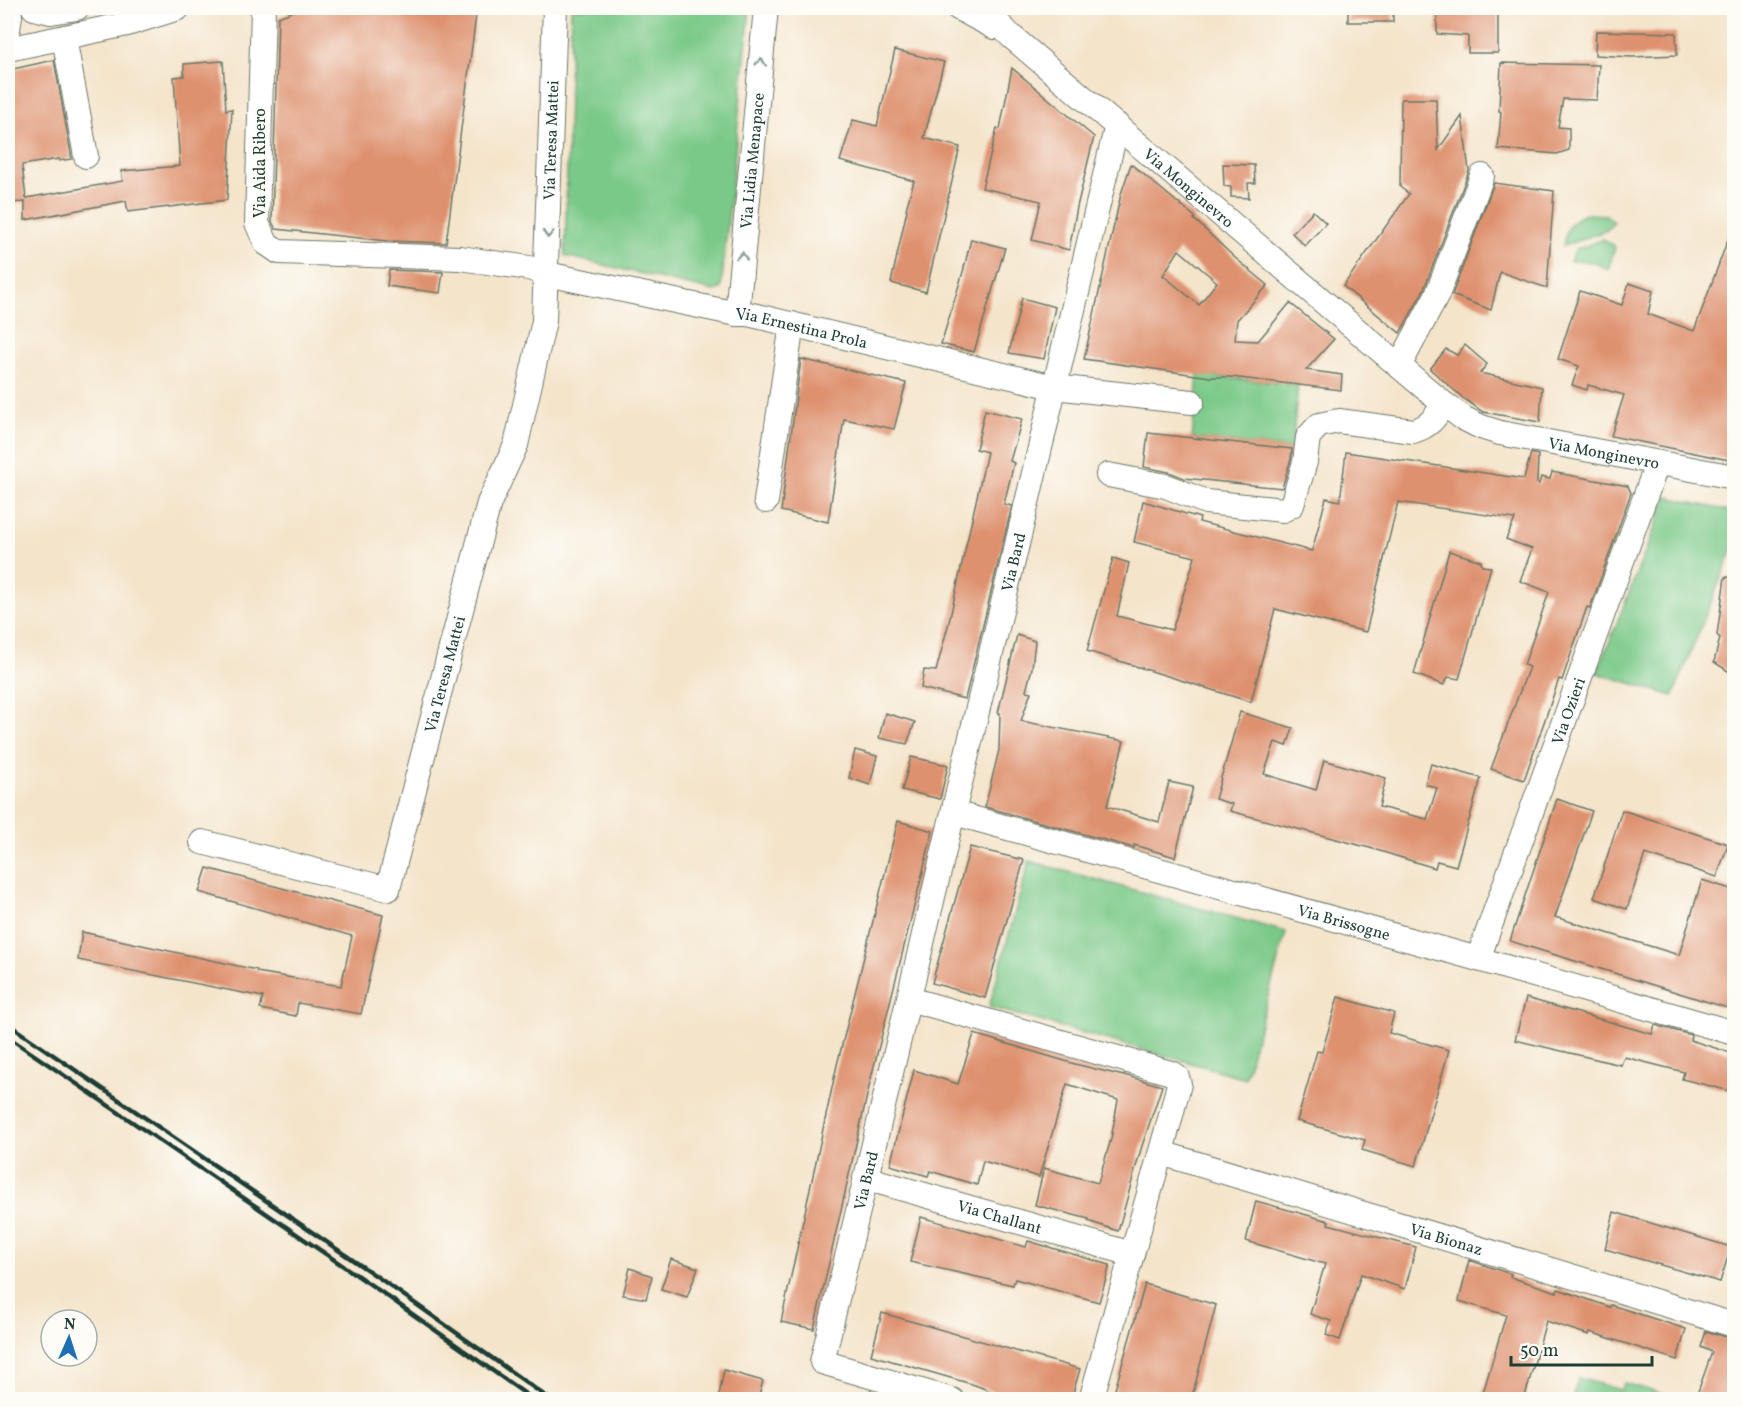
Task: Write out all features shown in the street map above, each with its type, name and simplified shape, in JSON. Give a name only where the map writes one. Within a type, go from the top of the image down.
[{"type":"street","points":[[8,30],[9,8]]},
{"type":"street","points":[[34,8],[51,12],[77,8]]},
{"type":"street","points":[[8,48],[64,38],[128,16],[178,8]]},
{"type":"street","name":"Via Aida Ribero","points":[[263,8],[257,223],[266,243],[279,252],[444,257],[529,268],[547,274]]},
{"type":"street","name":"Via Teresa Mattei","points":[[202,842],[388,889],[489,503],[516,445],[544,321],[555,8]]},
{"type":"street","name":"Via Lidia Menapace","points":[[737,314],[766,8]]},
{"type":"street","points":[[958,8],[1012,37]]},
{"type":"street","name":"Via Monginevro","points":[[982,8],[1012,37],[1463,418],[1500,433],[1734,477]]},
{"type":"street","points":[[64,38],[86,156]]},
{"type":"street","name":"Via Bard","points":[[952,1400],[822,1362],[1117,125]]},
{"type":"street","points":[[1399,366],[1437,296],[1482,176]]},
{"type":"street","name":"Via Ernestina Prola","points":[[547,274],[737,314],[748,314],[1054,387],[1192,402]]},
{"type":"street","points":[[766,501],[792,324]]},
{"type":"street","points":[[1108,475],[1166,486],[1206,502],[1283,510],[1292,505],[1305,462],[1308,437],[1319,425],[1339,421],[1413,431],[1424,429],[1430,424],[1444,404]]},
{"type":"street","name":"Via Ozieri","points":[[1478,959],[1657,464]]},
{"type":"street","name":"Via Brissogne","points":[[954,813],[1478,959],[1734,1034]]},
{"type":"street","points":[[909,999],[1171,1073],[1177,1077],[1179,1084],[1161,1153],[1091,1400]]},
{"type":"street","name":"Via Bionaz","points":[[1161,1153],[1734,1325]]},
{"type":"street","name":"Via Challant","points":[[865,1178],[1132,1254]]},
{"type":"green space","points":[[571,8],[750,8],[721,289],[714,291],[565,256]]},
{"type":"green space","points":[[1587,214],[1606,215],[1614,222],[1607,230],[1563,246],[1570,226],[1576,218]]},
{"type":"green space","points":[[1604,239],[1615,247],[1608,270],[1594,262],[1570,261],[1576,249]]},
{"type":"green space","points":[[1198,375],[1298,385],[1292,449],[1192,438]]},
{"type":"green space","points":[[1667,497],[1734,512],[1734,546],[1673,696],[1597,673]]},
{"type":"green space","points":[[1029,861],[1286,932],[1245,1078],[989,1007]]},
{"type":"green space","points":[[1578,1378],[1621,1390],[1624,1383],[1663,1394],[1662,1399],[1572,1399]]},
{"type":"building","points":[[302,8],[477,8],[446,243],[387,241],[276,229],[272,222],[278,17]]},
{"type":"building","points":[[1348,8],[1393,8],[1393,22],[1348,22]]},
{"type":"building","points":[[1437,8],[1498,8],[1498,53],[1468,53],[1468,36],[1437,34]]},
{"type":"building","points":[[1596,31],[1676,33],[1677,55],[1632,57],[1595,55]]},
{"type":"building","points":[[895,50],[944,62],[924,138],[960,147],[926,292],[891,283],[914,181],[840,161],[853,120],[877,126]]},
{"type":"building","points":[[54,60],[72,159],[22,165],[26,198],[123,181],[121,171],[180,166],[174,77],[184,76],[184,64],[223,61],[226,110],[232,109],[227,200],[128,212],[126,201],[25,220],[25,202],[8,203],[8,70]]},
{"type":"building","points":[[1501,63],[1599,65],[1597,100],[1563,99],[1558,127],[1569,128],[1569,150],[1557,154],[1498,149]]},
{"type":"building","points":[[1012,68],[1094,137],[1069,250],[1032,240],[1041,201],[982,188],[997,128],[1000,129]]},
{"type":"building","points":[[1401,99],[1436,99],[1438,150],[1462,116],[1469,171],[1424,289],[1400,333],[1343,286],[1409,194],[1400,187]]},
{"type":"building","points":[[1131,164],[1195,217],[1194,219],[1234,257],[1268,285],[1237,320],[1235,340],[1258,341],[1290,303],[1334,339],[1306,370],[1342,375],[1341,390],[1231,377],[1210,377],[1084,359],[1121,194]],"holes":[[[1179,250],[1217,282],[1199,305],[1163,275]]]},
{"type":"building","points":[[1223,164],[1254,165],[1255,183],[1248,183],[1249,198],[1231,197],[1231,187],[1224,186]]},
{"type":"building","points":[[1494,183],[1554,191],[1547,288],[1500,272],[1491,310],[1452,295]]},
{"type":"building","points":[[1313,211],[1326,223],[1305,246],[1292,233]]},
{"type":"building","points":[[1733,226],[1734,461],[1611,436],[1624,395],[1588,385],[1587,390],[1572,385],[1579,366],[1558,359],[1580,291],[1622,305],[1629,283],[1653,291],[1648,314],[1694,331]]},
{"type":"building","points":[[971,239],[1005,248],[974,352],[941,344]]},
{"type":"building","points":[[389,270],[443,272],[440,293],[387,286]]},
{"type":"building","points":[[1022,298],[1055,307],[1044,359],[1009,353]]},
{"type":"building","points":[[1465,345],[1487,364],[1480,373],[1542,387],[1540,422],[1483,412],[1430,369],[1446,349],[1457,355]]},
{"type":"building","points":[[801,359],[906,383],[894,429],[844,419],[828,522],[781,511]]},
{"type":"building","points":[[985,410],[1022,419],[1010,461],[1014,463],[1004,504],[1012,506],[965,699],[921,688],[924,670],[936,671],[949,622],[987,452],[976,449]]},
{"type":"building","points":[[1148,433],[1292,449],[1291,459],[1282,488],[1184,478],[1169,472],[1144,467]]},
{"type":"building","points":[[1346,452],[1524,479],[1531,453],[1538,455],[1537,483],[1539,484],[1541,477],[1550,479],[1552,472],[1628,486],[1631,493],[1590,608],[1587,607],[1562,680],[1559,679],[1524,780],[1491,769],[1529,667],[1524,665],[1549,592],[1520,581],[1532,549],[1506,539],[1515,519],[1398,502],[1366,632],[1275,609],[1251,702],[1087,651],[1113,558],[1129,563],[1117,616],[1172,630],[1195,557],[1134,542],[1143,501],[1200,518],[1199,522],[1312,551],[1326,498],[1340,501]]},
{"type":"building","points":[[1449,551],[1481,561],[1482,566],[1491,567],[1459,679],[1448,677],[1444,685],[1414,674]]},
{"type":"building","points":[[1725,577],[1734,578],[1734,675],[1714,662],[1720,638],[1717,635]]},
{"type":"building","points":[[1017,635],[1035,641],[1032,668],[1026,691],[1031,692],[1021,721],[1124,741],[1107,806],[1159,822],[1169,782],[1193,787],[1175,857],[985,807],[999,750],[1000,713],[998,713]]},
{"type":"building","points":[[1240,712],[1293,728],[1287,746],[1275,742],[1264,774],[1316,790],[1324,760],[1386,778],[1379,807],[1427,819],[1437,788],[1425,784],[1431,764],[1481,778],[1456,866],[1437,861],[1435,868],[1370,848],[1230,811],[1232,804],[1215,799]]},
{"type":"building","points":[[885,713],[915,722],[907,744],[879,738]]},
{"type":"building","points":[[855,750],[877,756],[870,785],[849,778]]},
{"type":"building","points":[[911,757],[948,765],[940,799],[902,790]]},
{"type":"building","points":[[1557,799],[1592,811],[1555,917],[1679,955],[1702,880],[1734,890],[1734,1010],[1510,941]]},
{"type":"building","points":[[1622,810],[1728,844],[1717,877],[1645,854],[1627,909],[1594,898]]},
{"type":"building","points":[[898,821],[933,831],[871,1078],[814,1329],[781,1322],[837,1065]]},
{"type":"building","points":[[970,847],[1024,860],[985,998],[932,983]]},
{"type":"building","points":[[207,868],[383,915],[361,1014],[298,1003],[296,1016],[260,1009],[263,997],[78,960],[82,932],[257,970],[257,972],[341,986],[352,936],[199,892]]},
{"type":"building","points":[[1338,997],[1394,1013],[1389,1033],[1449,1050],[1416,1166],[1362,1150],[1365,1140],[1297,1121],[1317,1051],[1322,1052]]},
{"type":"building","points":[[1526,998],[1652,1034],[1655,1025],[1691,1035],[1690,1040],[1734,1054],[1734,1092],[1682,1079],[1684,1072],[1624,1057],[1621,1065],[1515,1040]]},
{"type":"building","points":[[974,1034],[1075,1064],[1162,1086],[1141,1149],[1118,1231],[1088,1221],[1089,1219],[1035,1205],[1044,1168],[1098,1183],[1111,1139],[1118,1100],[1067,1084],[1039,1177],[983,1161],[977,1185],[930,1171],[928,1176],[890,1165],[914,1070],[958,1084]]},
{"type":"building","points":[[1256,1201],[1329,1221],[1328,1224],[1416,1247],[1405,1289],[1361,1274],[1340,1340],[1326,1335],[1331,1321],[1310,1314],[1325,1264],[1246,1241]]},
{"type":"building","points":[[1614,1212],[1731,1247],[1720,1282],[1605,1249]]},
{"type":"building","points":[[921,1217],[1026,1247],[1028,1241],[1110,1265],[1099,1302],[1015,1279],[1013,1285],[910,1262]]},
{"type":"building","points":[[671,1259],[698,1268],[687,1297],[661,1289]]},
{"type":"building","points":[[1469,1260],[1511,1274],[1510,1277],[1557,1292],[1558,1289],[1686,1329],[1677,1360],[1590,1332],[1589,1335],[1546,1321],[1524,1400],[1495,1400],[1482,1396],[1506,1315],[1459,1301]]},
{"type":"building","points":[[630,1268],[652,1276],[646,1299],[623,1295]]},
{"type":"building","points":[[1145,1284],[1216,1305],[1191,1400],[1112,1400]]},
{"type":"building","points":[[882,1313],[1080,1369],[1071,1400],[1013,1400],[975,1385],[871,1355]]},
{"type":"building","points":[[1706,1331],[1734,1339],[1734,1385],[1729,1400],[1695,1400],[1712,1352],[1701,1347]]},
{"type":"building","points":[[724,1370],[763,1381],[758,1400],[718,1400]]},
{"type":"railway","points":[[8,1024],[382,1280],[551,1400]]},
{"type":"railway","points":[[8,1037],[377,1289],[534,1400]]}]
